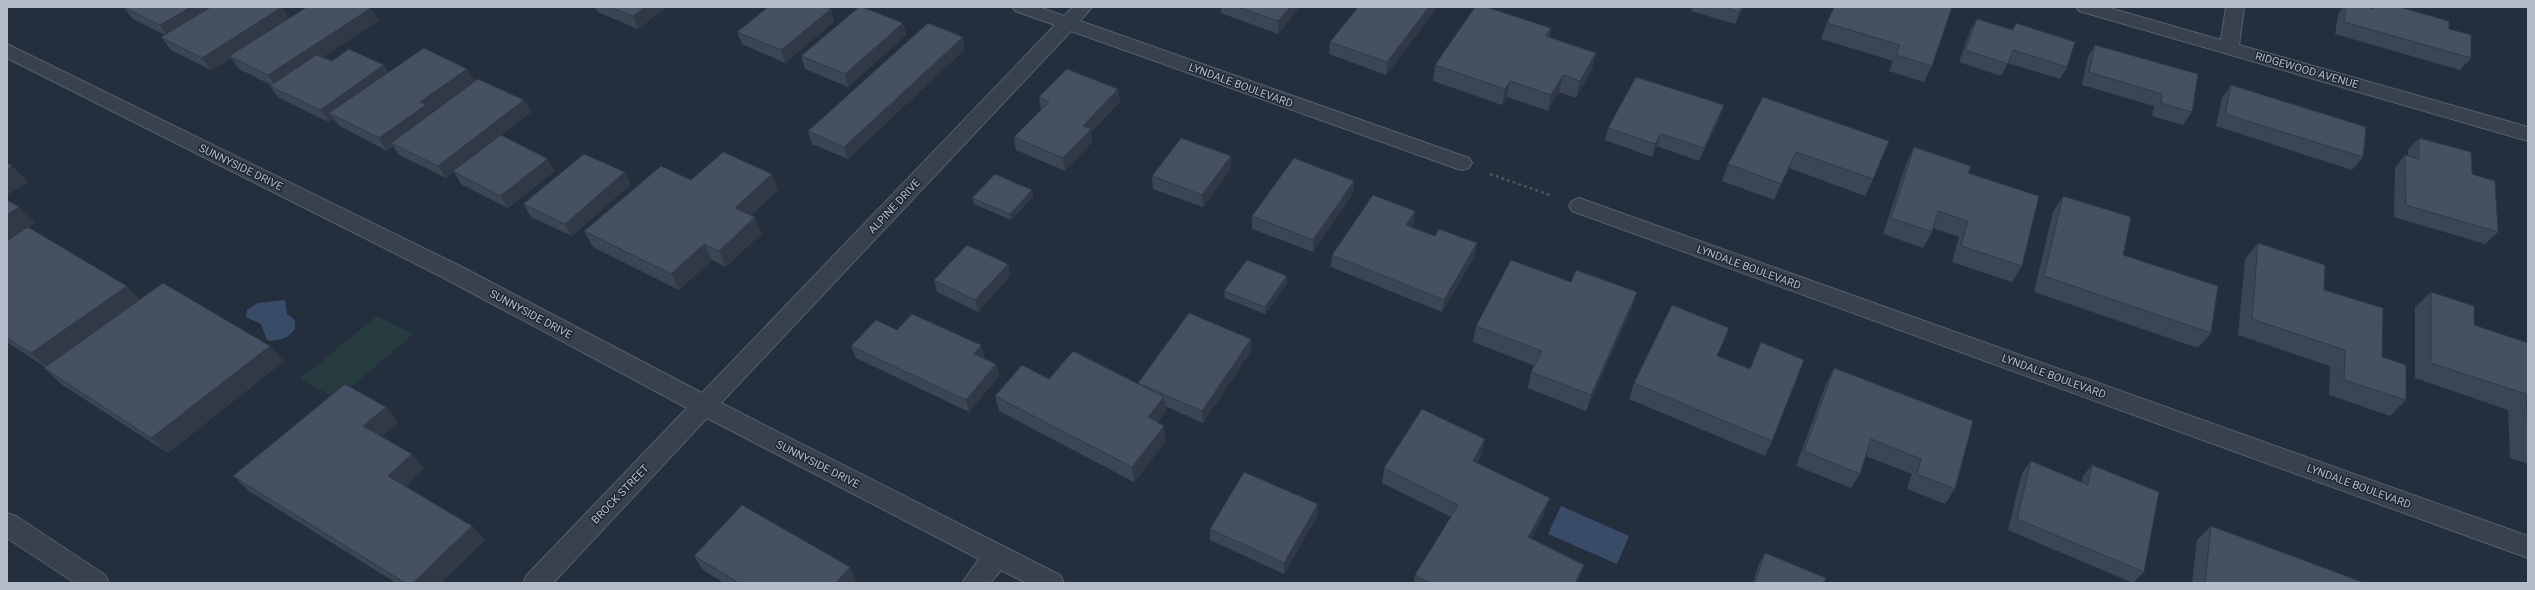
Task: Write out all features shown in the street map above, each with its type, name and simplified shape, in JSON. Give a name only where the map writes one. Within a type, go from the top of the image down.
[{"type":"street","name":"LYNDALE BOULEVARD","points":[[1021,7],[1462,163]]},
{"type":"street","name":"ALPINE DRIVE","points":[[705,406],[1066,23],[1083,7]]},
{"type":"street","name":"RIDGEWOOD AVENUE","points":[[2085,7],[2229,47],[2528,134]]},
{"type":"street","points":[[2229,47],[2235,7]]},
{"type":"street","name":"SUNNYSIDE DRIVE","points":[[7,50],[452,272],[705,406],[1051,583]]},
{"type":"street","name":"LYNDALE BOULEVARD","points":[[1579,206],[2528,547]]},
{"type":"street","name":"BROCK STREET","points":[[536,583],[705,406]]},
{"type":"street","points":[[7,524],[96,583]]},
{"type":"street","points":[[975,583],[996,556]]},
{"type":"path","points":[[1462,163],[1579,206]]},
{"type":"green space","points":[[377,316],[413,334],[337,399],[300,379]]},
{"type":"water","points":[[285,300],[287,314],[295,320],[295,329],[283,339],[267,340],[261,324],[246,317],[247,310],[258,303]]},
{"type":"water","points":[[1561,506],[1629,536],[1617,564],[1548,534]]},
{"type":"building","points":[[123,7],[191,7],[160,25]]},
{"type":"building","points":[[211,7],[282,7],[202,58],[161,37]]},
{"type":"building","points":[[307,7],[371,8],[268,75],[229,56]]},
{"type":"building","points":[[610,7],[645,7],[633,16]]},
{"type":"building","points":[[768,7],[825,7],[831,9],[781,50],[737,32]]},
{"type":"building","points":[[859,7],[903,23],[845,74],[801,56]]},
{"type":"building","points":[[1238,7],[1290,7],[1278,21]]},
{"type":"building","points":[[1358,7],[1429,7],[1387,62],[1330,42]]},
{"type":"building","points":[[1475,7],[1486,7],[1551,28],[1546,36],[1596,53],[1580,81],[1563,75],[1551,95],[1510,81],[1505,89],[1435,65]]},
{"type":"building","points":[[1724,7],[1742,7],[1739,12]]},
{"type":"building","points":[[1834,7],[1952,7],[1932,66],[1896,55],[1900,45],[1827,23]]},
{"type":"building","points":[[2346,7],[2366,7],[2373,9],[2373,7],[2399,7],[2449,21],[2449,29],[2471,35],[2471,58],[2344,22]]},
{"type":"building","points":[[1977,19],[2013,30],[2016,23],[2075,42],[2067,67],[2013,50],[2008,64],[1965,50]]},
{"type":"building","points":[[928,23],[963,37],[844,147],[808,131]]},
{"type":"building","points":[[2095,45],[2198,74],[2192,112],[2161,103],[2162,94],[2089,72]]},
{"type":"building","points":[[424,48],[467,69],[420,102],[426,105],[379,138],[329,113]]},
{"type":"building","points":[[349,49],[384,65],[320,110],[270,86],[316,55],[332,61]]},
{"type":"building","points":[[1067,69],[1118,89],[1083,126],[1091,129],[1063,158],[1014,137],[1049,102],[1039,97]]},
{"type":"building","points":[[1636,77],[1724,105],[1704,148],[1661,134],[1655,144],[1608,128]]},
{"type":"building","points":[[478,79],[524,100],[438,166],[391,143]]},
{"type":"building","points":[[2231,85],[2366,127],[2363,157],[2225,114]]},
{"type":"building","points":[[1763,97],[1889,141],[1873,179],[1796,152],[1781,184],[1728,164]]},
{"type":"building","points":[[501,135],[548,159],[500,196],[453,171]]},
{"type":"building","points":[[1181,138],[1231,156],[1202,195],[1152,176]]},
{"type":"building","points":[[2419,138],[2471,152],[2472,174],[2495,181],[2498,232],[2406,205],[2405,155],[2419,159]]},
{"type":"building","points":[[1914,147],[1971,166],[1968,173],[2039,196],[2022,266],[1961,246],[1968,221],[1938,211],[1932,232],[1891,218]]},
{"type":"building","points":[[723,152],[772,174],[735,208],[755,217],[719,251],[704,244],[671,274],[584,231],[661,166],[691,180]]},
{"type":"building","points":[[584,154],[625,172],[565,224],[523,204]]},
{"type":"building","points":[[1294,158],[1354,181],[1313,240],[1252,216]]},
{"type":"building","points":[[7,163],[12,166],[7,169]]},
{"type":"building","points":[[995,174],[1032,190],[1010,214],[972,198]]},
{"type":"building","points":[[1373,195],[1415,211],[1406,225],[1435,236],[1439,229],[1477,243],[1444,300],[1332,255]]},
{"type":"building","points":[[2063,196],[2131,217],[2123,255],[2218,286],[2211,333],[2044,276]]},
{"type":"building","points":[[7,200],[19,207],[7,215]]},
{"type":"building","points":[[28,227],[127,286],[31,353],[7,338],[7,241]]},
{"type":"building","points":[[2258,243],[2325,265],[2324,290],[2383,308],[2382,357],[2406,365],[2406,400],[2344,380],[2345,350],[2252,319]]},
{"type":"building","points":[[967,245],[1008,264],[975,300],[934,280]]},
{"type":"building","points":[[1247,260],[1287,276],[1265,307],[1224,291]]},
{"type":"building","points":[[1511,260],[1571,282],[1576,270],[1637,292],[1591,395],[1531,372],[1542,351],[1476,326]]},
{"type":"building","points":[[163,283],[270,346],[151,438],[44,368]]},
{"type":"building","points":[[2431,292],[2474,306],[2474,325],[2528,343],[2528,440],[2526,394],[2431,363]]},
{"type":"building","points":[[1672,305],[1729,328],[1717,356],[1750,369],[1761,342],[1804,360],[1772,441],[1634,383]]},
{"type":"building","points":[[1189,313],[1251,339],[1202,411],[1138,383]]},
{"type":"building","points":[[912,314],[981,345],[974,354],[996,364],[966,400],[851,346],[876,320],[897,330]]},
{"type":"building","points":[[1073,351],[1164,397],[1148,417],[1164,426],[1132,467],[995,396],[1022,365],[1049,379]]},
{"type":"building","points":[[1834,368],[1973,421],[1955,489],[1917,474],[1921,459],[1871,439],[1860,474],[1804,451]]},
{"type":"building","points":[[345,384],[386,407],[363,426],[412,454],[388,476],[472,526],[413,583],[405,583],[233,476]]},
{"type":"building","points":[[1422,409],[1485,439],[1473,461],[1550,498],[1528,537],[1584,565],[1575,583],[1430,583],[1415,575],[1458,505],[1384,468]]},
{"type":"building","points":[[2031,461],[2088,485],[2092,465],[2159,492],[2144,572],[2017,519]]},
{"type":"building","points":[[1244,472],[1318,504],[1284,563],[1210,529]]},
{"type":"building","points":[[742,505],[850,567],[836,583],[739,583],[694,556]]},
{"type":"building","points":[[2211,526],[2365,583],[2205,583]]},
{"type":"building","points":[[1765,553],[1826,578],[1824,583],[1755,583]]}]
